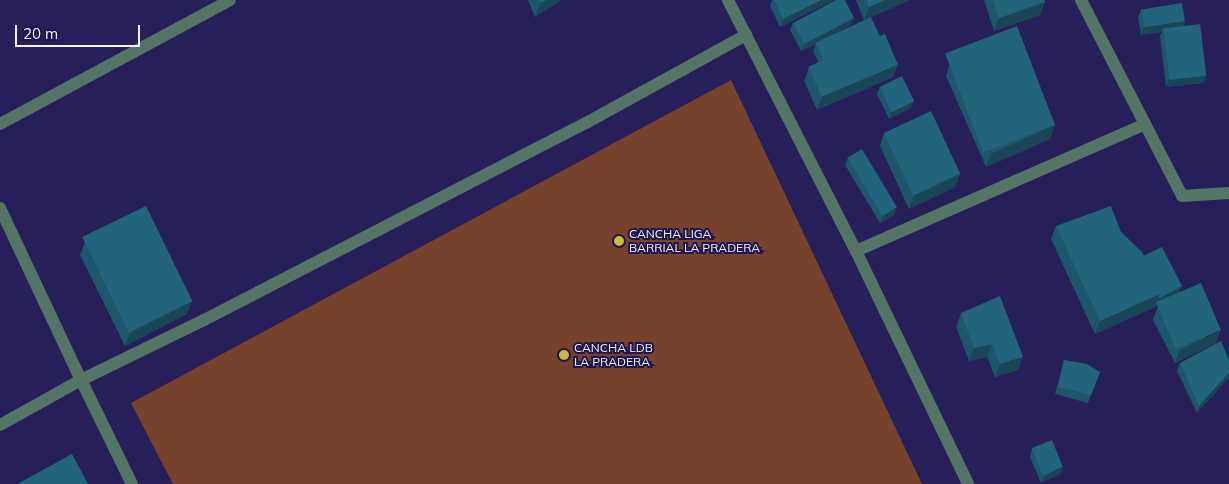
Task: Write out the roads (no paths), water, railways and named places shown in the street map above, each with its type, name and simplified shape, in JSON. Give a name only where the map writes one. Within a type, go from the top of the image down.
[{"type":"street","points":[[0,124],[230,0]]},
{"type":"street","points":[[728,0],[856,251],[968,484]]},
{"type":"street","points":[[1081,0],[1182,196],[1229,193]]},
{"type":"street","points":[[0,426],[81,380],[204,320],[568,132],[746,34]]},
{"type":"street","points":[[856,251],[1145,124]]},
{"type":"street","points":[[0,208],[132,484]]},
{"type":"place","name":"CANCHA LIGA BARRIAL LA PRADERA","points":[[619,241]]},
{"type":"place","name":"CANCHA LDB LA PRADERA","points":[[564,355]]}]
